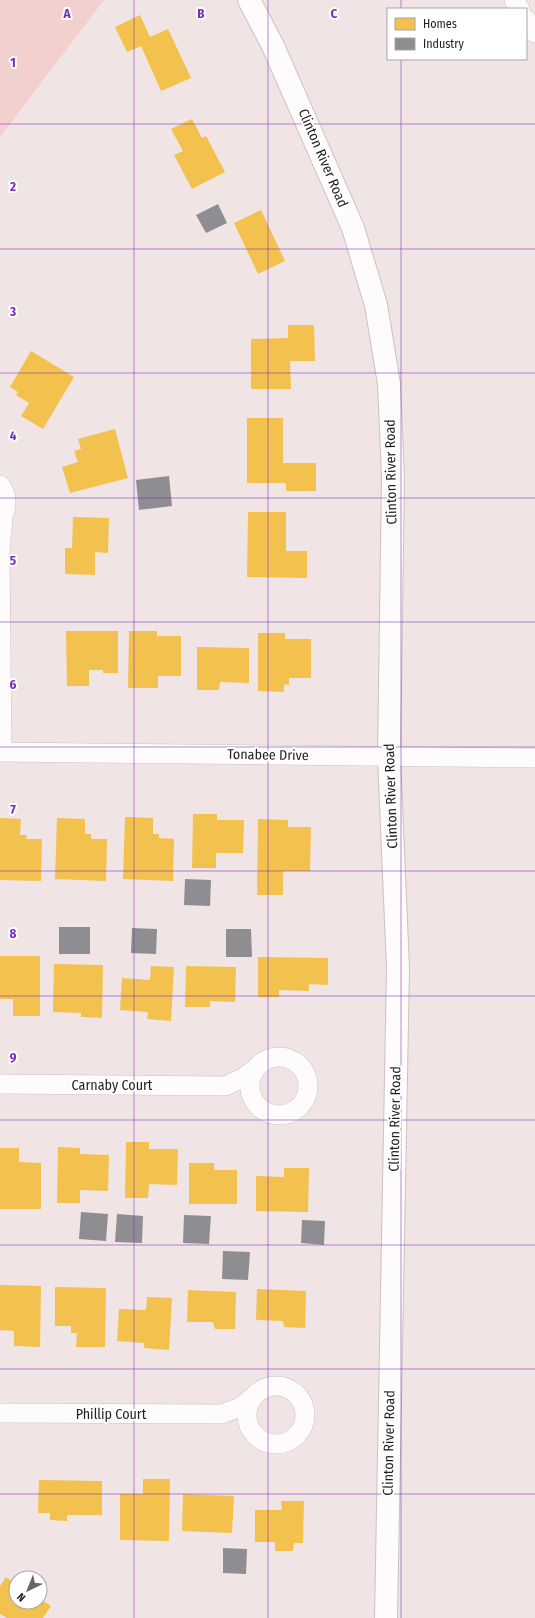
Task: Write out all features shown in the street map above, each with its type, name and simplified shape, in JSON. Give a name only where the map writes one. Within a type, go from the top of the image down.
[{"type":"street","name":"Clinton River Road","points":[[249,0],[273,46],[353,228],[372,290],[383,341],[389,384],[393,477],[389,756],[398,968],[386,1618]]},
{"type":"street","points":[[527,21],[535,33]]},
{"type":"street","points":[[0,485],[6,498],[6,507],[1,518],[0,553],[1,752]]},
{"type":"street","name":"Tonabee Drive","points":[[1,752],[535,758]]},
{"type":"street","name":"Carnaby Court","points":[[0,1084],[225,1086],[242,1094],[264,1110],[273,1114],[282,1115],[292,1112],[300,1106],[305,1099],[308,1090],[308,1081],[299,1064],[282,1056],[268,1059],[242,1078],[225,1086]]},
{"type":"street","points":[[256,1068],[251,1076],[250,1086],[252,1096],[256,1104]]},
{"type":"street","name":"Phillip Court","points":[[0,1413],[222,1414],[240,1407],[261,1390],[280,1386],[296,1394],[302,1402],[305,1411],[305,1420],[302,1429],[296,1436],[288,1442],[279,1444],[260,1440],[239,1423],[222,1414]]},
{"type":"street","points":[[253,1397],[249,1405],[247,1415],[248,1424],[253,1433]]},
{"type":"shaded area","points":[[0,0],[104,0],[0,137]]},
{"type":"building: Homes","points":[[140,15],[150,37],[168,29],[191,78],[161,91],[141,46],[127,52],[115,27]]},
{"type":"building: Homes","points":[[192,119],[202,138],[206,136],[225,172],[192,189],[174,155],[183,151],[171,129]]},
{"type":"building: Homes","points":[[261,210],[285,261],[258,274],[234,223]]},
{"type":"building: Homes","points":[[288,325],[314,325],[315,361],[290,361],[291,389],[251,389],[251,339],[288,338]]},
{"type":"building: Homes","points":[[31,351],[74,377],[43,429],[21,416],[29,403],[16,395],[18,392],[10,387]]},
{"type":"building: Homes","points":[[247,418],[283,418],[283,463],[316,463],[316,491],[286,491],[286,483],[247,483]]},
{"type":"building: Homes","points":[[115,429],[128,478],[70,493],[62,467],[78,462],[74,451],[81,449],[78,439]]},
{"type":"building: Homes","points":[[248,512],[286,512],[286,551],[307,551],[307,578],[247,577]]},
{"type":"building: Homes","points":[[73,517],[109,518],[108,553],[95,552],[95,575],[65,574],[65,548],[72,548]]},
{"type":"building: Homes","points":[[66,631],[118,631],[118,673],[103,673],[103,670],[89,670],[89,686],[67,686]]},
{"type":"building: Homes","points":[[129,631],[157,631],[157,636],[181,636],[181,676],[158,676],[158,688],[128,688]]},
{"type":"building: Homes","points":[[258,633],[285,633],[285,639],[311,639],[311,678],[289,678],[289,685],[284,684],[284,692],[258,691]]},
{"type":"building: Homes","points":[[197,647],[249,648],[249,683],[220,682],[219,690],[197,690]]},
{"type":"building: Homes","points":[[193,814],[217,814],[217,820],[244,820],[243,853],[216,853],[216,868],[192,868]]},
{"type":"building: Homes","points":[[125,817],[153,818],[153,834],[159,834],[159,838],[174,839],[173,881],[123,879]]},
{"type":"building: Homes","points":[[0,818],[21,819],[20,835],[27,835],[26,839],[42,839],[41,881],[0,880]]},
{"type":"building: Homes","points":[[57,818],[85,819],[85,834],[91,834],[91,839],[107,839],[106,881],[55,879]]},
{"type":"building: Homes","points":[[258,819],[288,820],[288,827],[311,827],[310,871],[283,871],[283,895],[257,895]]},
{"type":"building: Homes","points":[[0,956],[40,956],[40,1016],[13,1016],[13,999],[0,999]]},
{"type":"building: Homes","points":[[258,957],[328,958],[328,985],[309,984],[309,991],[279,990],[279,997],[258,997]]},
{"type":"building: Homes","points":[[54,964],[103,965],[102,1018],[81,1017],[81,1013],[53,1012]]},
{"type":"building: Homes","points":[[151,966],[174,967],[171,1021],[147,1019],[148,1012],[120,1010],[122,978],[150,980]]},
{"type":"building: Homes","points":[[186,966],[236,967],[235,1002],[210,1001],[210,1007],[185,1007]]},
{"type":"building: Homes","points":[[126,1142],[149,1142],[149,1149],[178,1149],[177,1185],[149,1184],[148,1198],[125,1198]]},
{"type":"building: Homes","points":[[58,1147],[80,1148],[80,1154],[109,1155],[108,1191],[80,1190],[80,1203],[57,1203]]},
{"type":"building: Homes","points":[[0,1148],[19,1148],[19,1162],[41,1163],[41,1209],[0,1209]]},
{"type":"building: Homes","points":[[189,1163],[214,1163],[214,1170],[237,1170],[237,1204],[189,1204]]},
{"type":"building: Homes","points":[[284,1168],[309,1168],[308,1212],[256,1211],[256,1176],[284,1177]]},
{"type":"building: Homes","points":[[0,1285],[41,1286],[40,1347],[14,1346],[14,1331],[0,1330]]},
{"type":"building: Homes","points":[[55,1287],[106,1288],[105,1347],[76,1347],[77,1333],[71,1333],[71,1326],[55,1326]]},
{"type":"building: Homes","points":[[257,1289],[306,1291],[305,1328],[284,1327],[283,1321],[256,1320]]},
{"type":"building: Homes","points":[[188,1290],[236,1292],[235,1329],[215,1329],[213,1322],[187,1322]]},
{"type":"building: Homes","points":[[147,1297],[172,1298],[169,1350],[144,1348],[144,1343],[117,1341],[119,1309],[146,1310]]},
{"type":"building: Homes","points":[[143,1479],[170,1479],[169,1541],[120,1540],[120,1494],[143,1494]]},
{"type":"building: Homes","points":[[39,1480],[102,1481],[102,1515],[67,1515],[67,1521],[50,1520],[50,1513],[38,1513]]},
{"type":"building: Homes","points":[[183,1494],[234,1496],[232,1533],[182,1531]]},
{"type":"building: Homes","points":[[281,1501],[304,1501],[303,1543],[294,1543],[293,1551],[275,1551],[275,1542],[255,1542],[255,1510],[282,1510]]},
{"type":"building: Homes","points":[[6,1577],[8,1578],[8,1610],[48,1610],[48,1604],[51,1606],[43,1618],[7,1618],[0,1614],[0,1586]]},
{"type":"building: Industry","points":[[218,204],[227,223],[206,233],[196,215]]},
{"type":"building: Industry","points":[[169,476],[172,506],[139,510],[136,480]]},
{"type":"building: Industry","points":[[185,879],[211,880],[210,906],[184,905]]},
{"type":"building: Industry","points":[[59,927],[90,927],[90,954],[59,954]]},
{"type":"building: Industry","points":[[132,928],[157,929],[156,954],[131,953]]},
{"type":"building: Industry","points":[[226,929],[251,929],[252,957],[226,957]]},
{"type":"building: Industry","points":[[81,1212],[108,1214],[106,1241],[79,1239]]},
{"type":"building: Industry","points":[[117,1214],[143,1216],[142,1243],[115,1242]]},
{"type":"building: Industry","points":[[184,1215],[211,1216],[209,1244],[183,1243]]},
{"type":"building: Industry","points":[[302,1220],[325,1221],[324,1245],[301,1243]]},
{"type":"building: Industry","points":[[223,1251],[250,1252],[248,1280],[222,1279]]},
{"type":"building: Industry","points":[[223,1548],[247,1549],[246,1574],[223,1573]]}]
